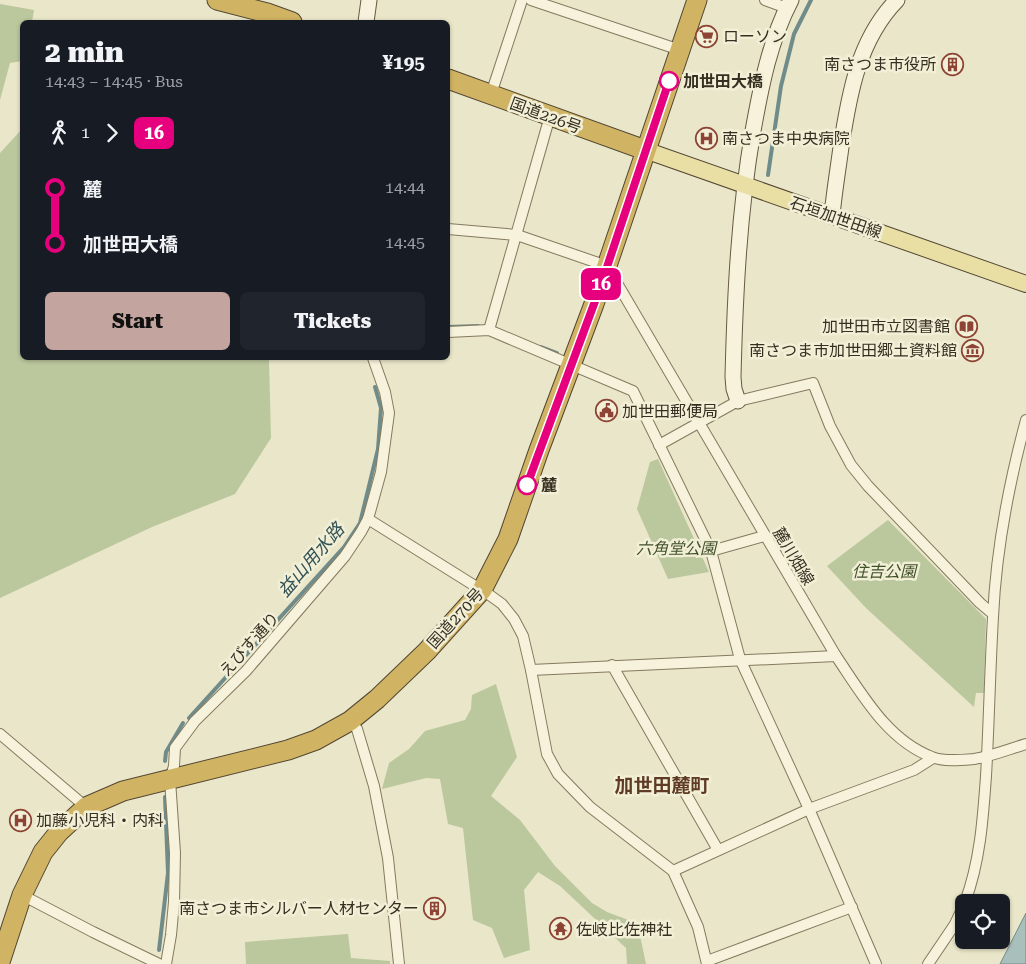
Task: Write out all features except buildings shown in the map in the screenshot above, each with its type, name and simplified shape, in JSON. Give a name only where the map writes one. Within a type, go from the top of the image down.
[{"type":"highway","points":[[223,0],[286,20]]},
{"type":"highway","name":"国道270号","points":[[0,962],[22,895],[43,852],[64,826],[86,807],[123,791],[288,750],[316,740],[350,721],[377,699],[426,651],[482,590],[508,539],[572,364],[697,0]]},
{"type":"highway","name":"国道226号","points":[[450,80],[645,150]]},
{"type":"main road","name":"石垣加世田線","points":[[645,150],[1026,284]]},
{"type":"street","points":[[366,20],[368,0]]},
{"type":"street","points":[[491,94],[522,0]]},
{"type":"street","points":[[531,0],[680,50]]},
{"type":"street","points":[[738,401],[733,377],[735,292],[755,120],[767,62],[789,4],[765,0]]},
{"type":"street","points":[[828,214],[851,88],[871,34],[882,16],[896,0]]},
{"type":"street","points":[[488,330],[550,116]]},
{"type":"street","points":[[450,229],[517,235],[607,266]]},
{"type":"street","name":"麓川畑線","points":[[607,266],[836,656],[872,709],[890,730],[933,758],[959,760],[991,755],[1026,744]]},
{"type":"street","points":[[450,332],[488,330],[633,391],[711,551],[740,659],[809,810],[876,964]]},
{"type":"street","name":"えびす通り","points":[[166,964],[174,902],[175,853],[170,780],[174,766],[174,748],[195,721],[246,671],[345,556],[361,532],[368,518],[381,472],[389,413],[385,392],[374,360]]},
{"type":"street","points":[[659,445],[738,401],[813,382],[830,426],[851,464],[868,486],[980,603],[993,614]]},
{"type":"street","points":[[967,894],[977,859],[991,755],[993,614],[1000,552],[1008,501],[1026,420]]},
{"type":"street","points":[[368,518],[482,590],[502,604],[514,619],[523,636],[547,754],[558,774],[590,806],[673,871],[698,927],[707,963],[852,907]]},
{"type":"street","points":[[711,551],[764,536]]},
{"type":"street","points":[[531,670],[836,656]]},
{"type":"street","points":[[612,665],[718,850]]},
{"type":"street","points":[[350,721],[357,729],[374,786],[388,858],[399,964]]},
{"type":"street","points":[[0,734],[86,807]]},
{"type":"street","points":[[673,871],[809,810],[914,770],[933,758]]},
{"type":"street","points":[[22,895],[159,964]]},
{"type":"street","points":[[928,964],[955,924]]},
{"type":"green space","points":[[0,4],[34,10],[32,20],[20,20],[20,61],[10,63],[0,100]]},
{"type":"green space","points":[[20,131],[20,360],[269,360],[271,438],[235,494],[152,527],[0,598],[0,153]]},
{"type":"green space","name":"六角堂公園","points":[[658,459],[709,572],[668,579],[637,509],[650,462]]},
{"type":"green space","name":"住吉公園","points":[[888,520],[986,619],[984,693],[976,693],[974,707],[866,608],[827,566]]},
{"type":"green space","points":[[496,684],[517,757],[491,796],[520,820],[555,866],[592,903],[607,912],[631,921],[641,940],[646,964],[627,964],[626,948],[560,886],[538,872],[524,890],[530,950],[504,958],[492,928],[473,920],[463,828],[448,824],[440,779],[426,778],[382,789],[389,763],[409,749],[425,731],[465,720],[471,709],[472,695]]},
{"type":"green space","points":[[348,934],[351,958],[390,961],[390,964],[246,964],[245,942]]},
{"type":"water","points":[[1026,913],[1026,964],[1000,964],[1008,949],[1010,949],[1010,944]]},
{"type":"waterway","points":[[768,175],[781,86],[794,34],[811,0]]},
{"type":"waterway","points":[[450,327],[478,326]]},
{"type":"waterway","points":[[541,347],[557,353]]},
{"type":"waterway","name":"益山用水路","points":[[189,718],[344,547],[360,523],[378,449],[381,408],[375,387]]},
{"type":"waterway","name":"益山用水路","points":[[165,761],[166,752],[183,723]]},
{"type":"waterway","name":"益山用水路","points":[[159,950],[168,873],[165,797]]},
{"type":"bus line","name":"16","points":[[527,485],[601,285],[669,81]]},
{"type":"place","name":"ローソン","points":[[707,36]]},
{"type":"place","name":"南さつま市役所","points":[[952,64]]},
{"type":"place","name":"加世田大橋","points":[[669,81]]},
{"type":"place","name":"南さつま中央病院","points":[[706,138]]},
{"type":"place","name":"加世田市立図書館","points":[[966,326]]},
{"type":"place","name":"南さつま市加世田郷土資料館","points":[[973,350]]},
{"type":"place","name":"加世田郵便局","points":[[606,411]]},
{"type":"place","name":"麓","points":[[527,485]]},
{"type":"place","name":"加藤小児科・内科","points":[[20,820]]},
{"type":"place","name":"南さつま市シルバー人材センター","points":[[435,908]]},
{"type":"place","name":"佐岐比佐神社","points":[[560,929]]},
{"type":"district","name":"加世田麓町","points":[[662,785]]}]
